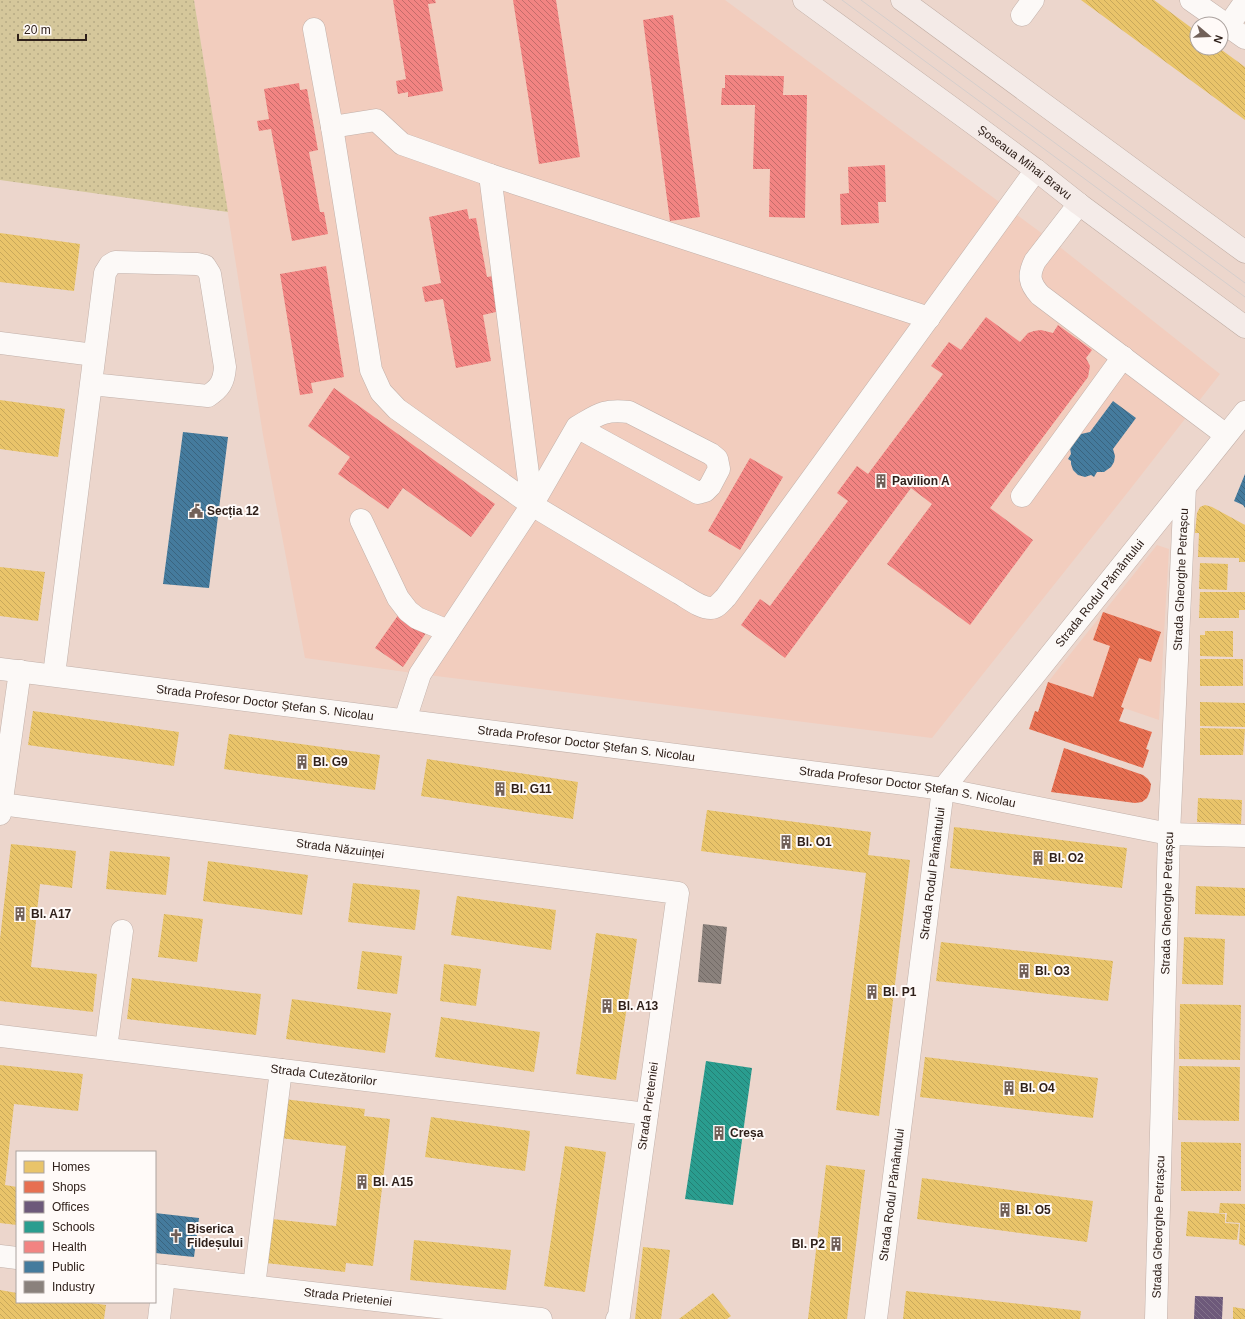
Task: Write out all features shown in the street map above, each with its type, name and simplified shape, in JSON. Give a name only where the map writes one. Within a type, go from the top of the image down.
[{"type":"main road","name":"Șoseaua Mihai Bravu","points":[[804,0],[1036,170],[1079,204],[1245,327]]},
{"type":"main road","points":[[902,0],[1245,252]]},
{"type":"street","points":[[1191,0],[1237,32],[1245,2]]},
{"type":"street","points":[[314,30],[332,127],[371,370],[381,392],[397,409],[532,505],[679,593],[702,606],[711,608],[719,604],[726,597],[1036,170]]},
{"type":"street","points":[[332,127],[376,120],[402,144],[490,175],[929,318]]},
{"type":"street","points":[[490,175],[532,505]]},
{"type":"street","points":[[1079,204],[1035,261],[1031,269],[1030,280],[1033,287],[1040,295],[1226,435]]},
{"type":"street","points":[[54,675],[105,273],[110,265],[115,262],[198,264],[205,266],[210,274],[225,367],[224,378],[217,390],[208,396],[91,384]]},
{"type":"street","points":[[0,343],[94,355]]},
{"type":"street","points":[[1022,496],[1123,357]]},
{"type":"street","points":[[405,720],[420,674],[532,505],[577,427],[602,412],[616,410],[629,412],[711,454],[717,459],[719,469],[710,486],[705,491],[698,493],[577,427]]},
{"type":"street","name":"Strada Rodul Pământului","points":[[876,1319],[943,789],[1245,412]]},
{"type":"street","name":"Strada Gheorghe Petrașcu","points":[[1156,1319],[1169,834],[1185,487]]},
{"type":"street","points":[[361,520],[398,598],[408,611],[417,618],[448,631]]},
{"type":"street","points":[[1,809],[10,670]]},
{"type":"street","name":"Strada Profesor Doctor Ștefan S. Nicolau","points":[[10,670],[943,789],[1169,834],[1245,836]]},
{"type":"street","name":"Strada Năzuinței","points":[[1,809],[678,893]]},
{"type":"street","name":"Strada Prieteniei","points":[[617,1319],[619,1316],[678,893]]},
{"type":"street","points":[[106,1048],[122,931]]},
{"type":"street","name":"Strada Cutezătorilor","points":[[0,1036],[647,1114]]},
{"type":"street","points":[[254,1286],[281,1070]]},
{"type":"street","points":[[0,1256],[16,1258]]},
{"type":"street","points":[[159,1319],[160,1275]]},
{"type":"street","name":"Strada Prieteniei","points":[[160,1275],[541,1319]]},
{"type":"shaded area","points":[[0,0],[194,0],[228,212],[0,180]]},
{"type":"shaded area","points":[[194,0],[725,0],[1051,240],[1220,374],[932,738],[420,674],[305,658],[263,435]]},
{"type":"shaded area","points":[[1157,545],[1169,549],[1159,720],[1048,682]]},
{"type":"building: Homes","points":[[1081,0],[1154,0],[1189,26],[1189,56],[1229,55],[1245,67],[1245,120]]},
{"type":"building: Homes","points":[[0,233],[80,244],[74,291],[0,282]]},
{"type":"building: Homes","points":[[0,400],[65,409],[58,457],[0,449]]},
{"type":"building: Homes","points":[[1205,505],[1212,507],[1245,525],[1245,562],[1239,562],[1239,558],[1198,557],[1199,533],[1195,533],[1197,513],[1200,507]]},
{"type":"building: Homes","points":[[1200,563],[1228,564],[1227,590],[1199,589]]},
{"type":"building: Homes","points":[[0,567],[45,572],[38,621],[0,616]]},
{"type":"building: Homes","points":[[1200,592],[1245,592],[1245,610],[1239,610],[1239,618],[1199,618]]},
{"type":"building: Homes","points":[[1205,631],[1233,631],[1233,657],[1200,656],[1200,635],[1205,635]]},
{"type":"building: Homes","points":[[1200,659],[1243,659],[1243,686],[1200,686]]},
{"type":"building: Homes","points":[[1200,702],[1245,703],[1245,727],[1200,726]]},
{"type":"building: Homes","points":[[33,711],[179,732],[174,766],[28,745]]},
{"type":"building: Homes","points":[[1200,728],[1245,729],[1243,755],[1200,755]]},
{"type":"building: Homes","name":"Bl. G9","points":[[229,734],[380,755],[375,790],[224,769]]},
{"type":"building: Homes","name":"Bl. G11","points":[[427,759],[578,782],[573,819],[421,796]]},
{"type":"building: Homes","points":[[1198,798],[1242,800],[1241,824],[1197,822]]},
{"type":"building: Homes","name":"Bl. P1","points":[[707,810],[871,832],[868,855],[910,860],[879,1116],[836,1110],[866,873],[701,851]]},
{"type":"building: Homes","name":"Bl. O2","points":[[954,827],[1127,848],[1122,888],[950,868]]},
{"type":"building: Homes","name":"Bl. A17","points":[[11,844],[76,851],[72,888],[40,884],[31,967],[97,974],[93,1012],[0,1001],[0,939]]},
{"type":"building: Homes","points":[[110,851],[170,857],[166,895],[106,889]]},
{"type":"building: Homes","points":[[208,861],[308,875],[302,915],[203,901]]},
{"type":"building: Homes","points":[[353,883],[420,890],[415,930],[348,922]]},
{"type":"building: Homes","points":[[1196,886],[1245,888],[1245,916],[1195,914]]},
{"type":"building: Homes","points":[[457,896],[556,910],[551,950],[451,935]]},
{"type":"building: Homes","points":[[164,914],[203,919],[197,962],[158,957]]},
{"type":"building: Homes","name":"Bl. A13","points":[[596,933],[637,939],[616,1080],[576,1074]]},
{"type":"building: Homes","points":[[1184,937],[1225,939],[1223,985],[1182,984]]},
{"type":"building: Homes","name":"Bl. O3","points":[[941,942],[1113,961],[1108,1001],[936,981]]},
{"type":"building: Homes","points":[[362,951],[402,956],[397,994],[357,989]]},
{"type":"building: Homes","points":[[444,964],[481,969],[476,1006],[440,1001]]},
{"type":"building: Homes","points":[[132,978],[261,994],[256,1035],[127,1019]]},
{"type":"building: Homes","points":[[292,999],[391,1013],[385,1053],[286,1039]]},
{"type":"building: Homes","points":[[1180,1004],[1241,1005],[1240,1060],[1179,1059]]},
{"type":"building: Homes","points":[[441,1017],[540,1032],[534,1072],[435,1057]]},
{"type":"building: Homes","name":"Bl. O4","points":[[925,1057],[1098,1078],[1093,1118],[920,1097]]},
{"type":"building: Homes","points":[[0,1065],[83,1074],[78,1111],[14,1104],[5,1185],[16,1187],[16,1225],[0,1223]]},
{"type":"building: Homes","points":[[1179,1066],[1240,1067],[1239,1121],[1178,1120]]},
{"type":"building: Homes","name":"Bl. A15","points":[[284,1099],[365,1109],[364,1116],[390,1119],[373,1266],[346,1263],[345,1272],[266,1263],[272,1219],[336,1226],[346,1146],[280,1138]]},
{"type":"building: Homes","points":[[431,1117],[530,1131],[525,1171],[425,1157]]},
{"type":"building: Homes","points":[[1181,1142],[1241,1143],[1241,1191],[1181,1191]]},
{"type":"building: Homes","points":[[565,1146],[606,1152],[585,1292],[544,1286]]},
{"type":"building: Homes","name":"Bl. P2","points":[[826,1165],[865,1170],[847,1319],[808,1319]]},
{"type":"building: Homes","name":"Bl. O5","points":[[922,1178],[1093,1201],[1087,1242],[917,1219]]},
{"type":"building: Homes","points":[[1220,1203],[1245,1204],[1245,1246],[1239,1244],[1240,1223],[1226,1222],[1227,1213],[1219,1213]]},
{"type":"building: Homes","points":[[1188,1211],[1225,1214],[1225,1223],[1239,1224],[1237,1240],[1186,1236]]},
{"type":"building: Homes","points":[[414,1240],[511,1250],[506,1290],[410,1280]]},
{"type":"building: Homes","points":[[643,1247],[670,1250],[661,1319],[635,1319]]},
{"type":"building: Homes","points":[[0,1290],[16,1293],[16,1303],[91,1303],[106,1305],[104,1319],[0,1319]]},
{"type":"building: Homes","points":[[906,1291],[1081,1311],[1080,1319],[903,1319]]},
{"type":"building: Homes","points":[[713,1293],[731,1316],[727,1319],[679,1319]]},
{"type":"building: Homes","points":[[1233,1307],[1245,1309],[1245,1319],[1233,1319]]},
{"type":"building: Shops","points":[[1103,612],[1161,632],[1151,662],[1139,658],[1121,707],[1124,708],[1119,721],[1152,732],[1146,749],[1149,750],[1143,768],[1029,729],[1035,711],[1038,712],[1048,682],[1093,697],[1110,646],[1093,640]]},
{"type":"building: Shops","points":[[1064,748],[1143,775],[1151,784],[1147,798],[1142,802],[1135,803],[1051,792]]},
{"type":"building: Offices","points":[[1195,1296],[1223,1297],[1222,1319],[1194,1319]]},
{"type":"building: Schools","name":"Creșa","points":[[706,1061],[752,1068],[733,1205],[685,1199]]},
{"type":"building: Health","points":[[393,0],[435,0],[436,3],[428,4],[443,91],[408,97],[408,92],[398,94],[396,81],[406,79]]},
{"type":"building: Health","points":[[513,0],[556,0],[580,157],[539,164]]},
{"type":"building: Health","points":[[673,15],[700,217],[670,221],[643,20]]},
{"type":"building: Health","points":[[725,75],[784,76],[783,95],[807,95],[805,218],[769,217],[770,169],[753,169],[755,105],[721,105],[722,88],[725,88]]},
{"type":"building: Health","points":[[299,83],[300,90],[307,89],[318,150],[309,152],[320,212],[324,212],[328,234],[292,241],[271,129],[259,131],[257,121],[269,119],[264,89]]},
{"type":"building: Health","points":[[885,165],[886,202],[878,202],[879,223],[841,225],[840,194],[849,193],[848,167]]},
{"type":"building: Health","points":[[467,209],[469,219],[476,218],[487,277],[493,276],[500,311],[483,315],[491,361],[456,368],[443,299],[425,302],[422,287],[441,283],[429,217]]},
{"type":"building: Health","points":[[326,266],[344,377],[311,383],[313,393],[300,395],[280,274]]},
{"type":"building: Health","points":[[986,317],[1020,342],[1028,333],[1034,331],[1041,330],[1053,333],[1058,325],[1092,350],[1086,358],[1090,366],[1088,377],[990,508],[1033,540],[970,625],[887,564],[932,504],[911,488],[785,658],[741,625],[760,599],[770,606],[848,501],[837,493],[857,466],[868,474],[943,374],[931,366],[949,342],[961,350]]},
{"type":"building: Health","points":[[334,388],[495,504],[471,537],[403,488],[388,509],[338,474],[350,457],[308,426]]},
{"type":"building: Health","points":[[750,458],[783,477],[740,550],[708,531]]},
{"type":"building: Health","points":[[399,614],[426,633],[403,667],[375,648]]},
{"type":"building: Public","points":[[1113,401],[1136,418],[1113,449],[1115,456],[1111,467],[1104,472],[1097,472],[1094,477],[1091,475],[1085,477],[1078,475],[1073,470],[1071,461],[1068,459],[1071,454],[1070,448],[1077,436],[1090,432]]},
{"type":"building: Public","name":"Secția 12","points":[[183,432],[228,437],[209,588],[163,584]]},
{"type":"building: Public","points":[[1245,474],[1245,508],[1243,505],[1234,501]]},
{"type":"building: Public","name":"Biserica Fildeșului","points":[[156,1213],[199,1218],[194,1257],[156,1253]]},
{"type":"building: Industry","points":[[703,924],[727,927],[721,984],[698,982]]},
{"type":"tram line","points":[[842,0],[1245,297]]},
{"type":"tram line","points":[[861,0],[1245,283]]},
{"type":"place","name":"Pavilion A","points":[[881,481]]},
{"type":"place","name":"Secția 12","points":[[196,511]]},
{"type":"place","name":"Bl. G9","points":[[302,762]]},
{"type":"place","name":"Bl. G11","points":[[500,789]]},
{"type":"place","name":"Bl. O1","points":[[786,842]]},
{"type":"place","name":"Bl. O2","points":[[1038,858]]},
{"type":"place","name":"Bl. A17","points":[[20,914]]},
{"type":"place","name":"Bl. O3","points":[[1024,971]]},
{"type":"place","name":"Bl. P1","points":[[872,992]]},
{"type":"place","name":"Bl. A13","points":[[607,1006]]},
{"type":"place","name":"Bl. O4","points":[[1009,1088]]},
{"type":"place","name":"Creșa","points":[[719,1133]]},
{"type":"place","name":"Bl. A15","points":[[362,1182]]},
{"type":"place","name":"Bl. O5","points":[[1005,1210]]},
{"type":"place","name":"Biserica Fildeșului","points":[[176,1236]]},
{"type":"place","name":"Bl. P2","points":[[836,1244]]}]
